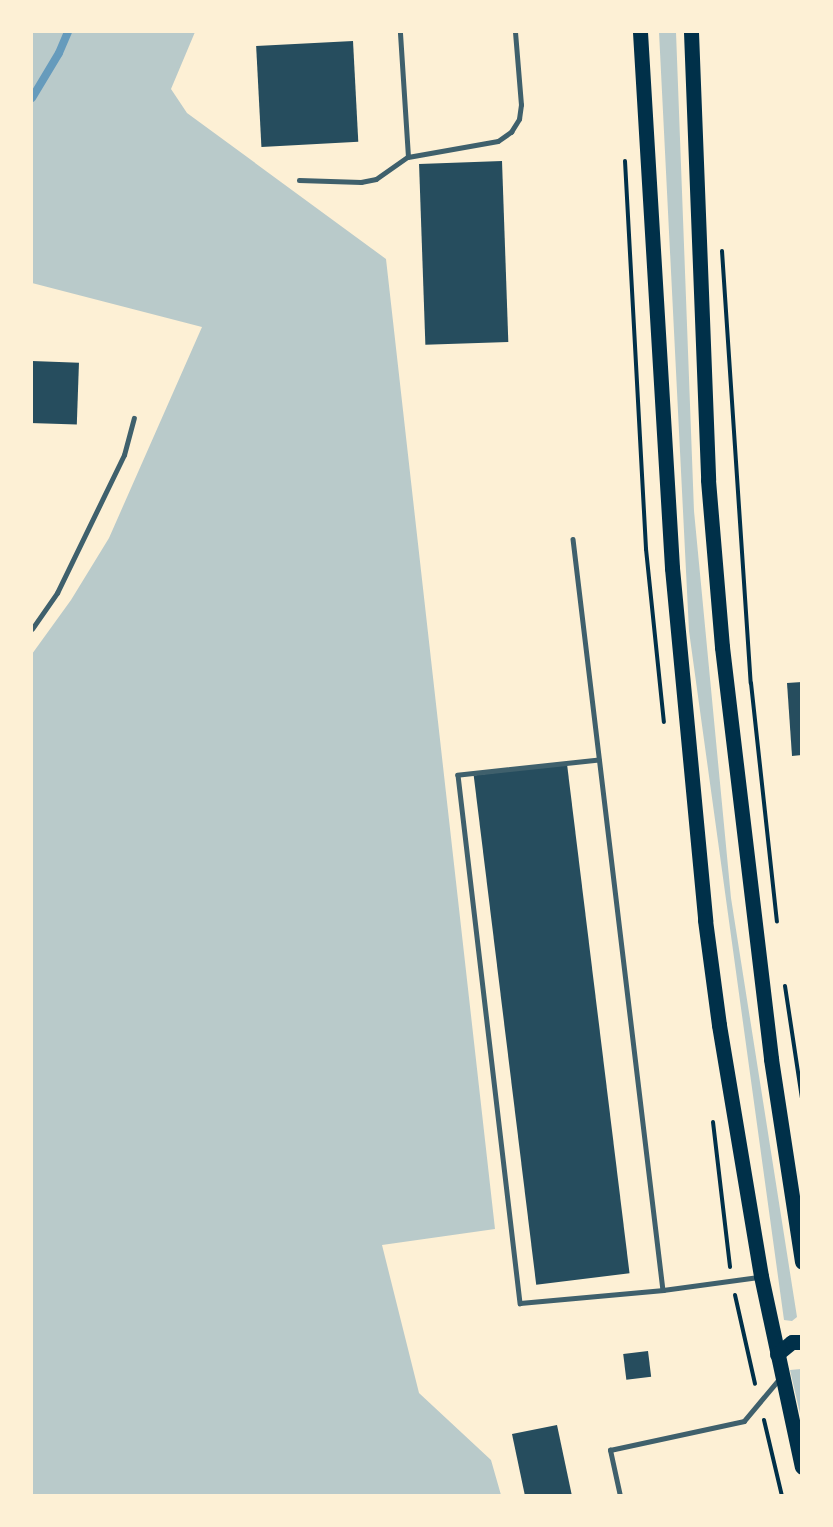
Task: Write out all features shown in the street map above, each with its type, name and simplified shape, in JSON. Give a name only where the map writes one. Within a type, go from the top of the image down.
[{"type":"main road","points":[[640,32],[677,636],[705,920],[719,1025],[761,1276],[801,1467]]},
{"type":"main road","points":[[692,32],[708,480],[722,647],[771,1059],[801,1262]]},
{"type":"main road","points":[[777,1354],[792,1342],[801,1342]]},
{"type":"lane","points":[[399,32],[408,157]]},
{"type":"lane","points":[[299,180],[361,182],[376,179],[408,157],[498,141],[511,132],[519,118],[521,105],[515,32]]},
{"type":"lane","points":[[32,629],[57,593],[119,466],[134,418]]},
{"type":"lane","points":[[573,539],[663,1290]]},
{"type":"lane","points":[[599,760],[458,775],[520,1302],[663,1290],[761,1276]]},
{"type":"lane","points":[[620,1496],[610,1450],[744,1421],[781,1376]]},
{"type":"path","points":[[721,244],[751,683],[778,928]]},
{"type":"path","points":[[783,974],[801,1099]]},
{"type":"shaded area","points":[[32,32],[195,32],[171,89],[187,113],[386,259],[495,1229],[382,1245],[419,1393],[491,1460],[501,1495],[32,1495],[32,654],[71,600],[109,538],[202,327],[32,283]]},
{"type":"shaded area","points":[[659,32],[676,32],[694,511],[731,898],[797,1317],[792,1321],[784,1320],[689,631]]},
{"type":"shaded area","points":[[802,1369],[801,1418],[790,1370]]},
{"type":"building","points":[[353,41],[358,142],[261,147],[256,46]]},
{"type":"building","points":[[502,161],[508,342],[425,345],[419,164]]},
{"type":"building","points":[[32,361],[79,363],[77,425],[32,423]]},
{"type":"building","points":[[802,682],[802,755],[792,756],[787,683]]},
{"type":"building","points":[[567,764],[630,1273],[536,1285],[474,775]]},
{"type":"building","points":[[648,1351],[651,1377],[626,1380],[623,1354]]},
{"type":"building","points":[[557,1425],[572,1496],[525,1496],[512,1434]]},
{"type":"waterway","points":[[32,98],[59,53],[68,32]]}]
